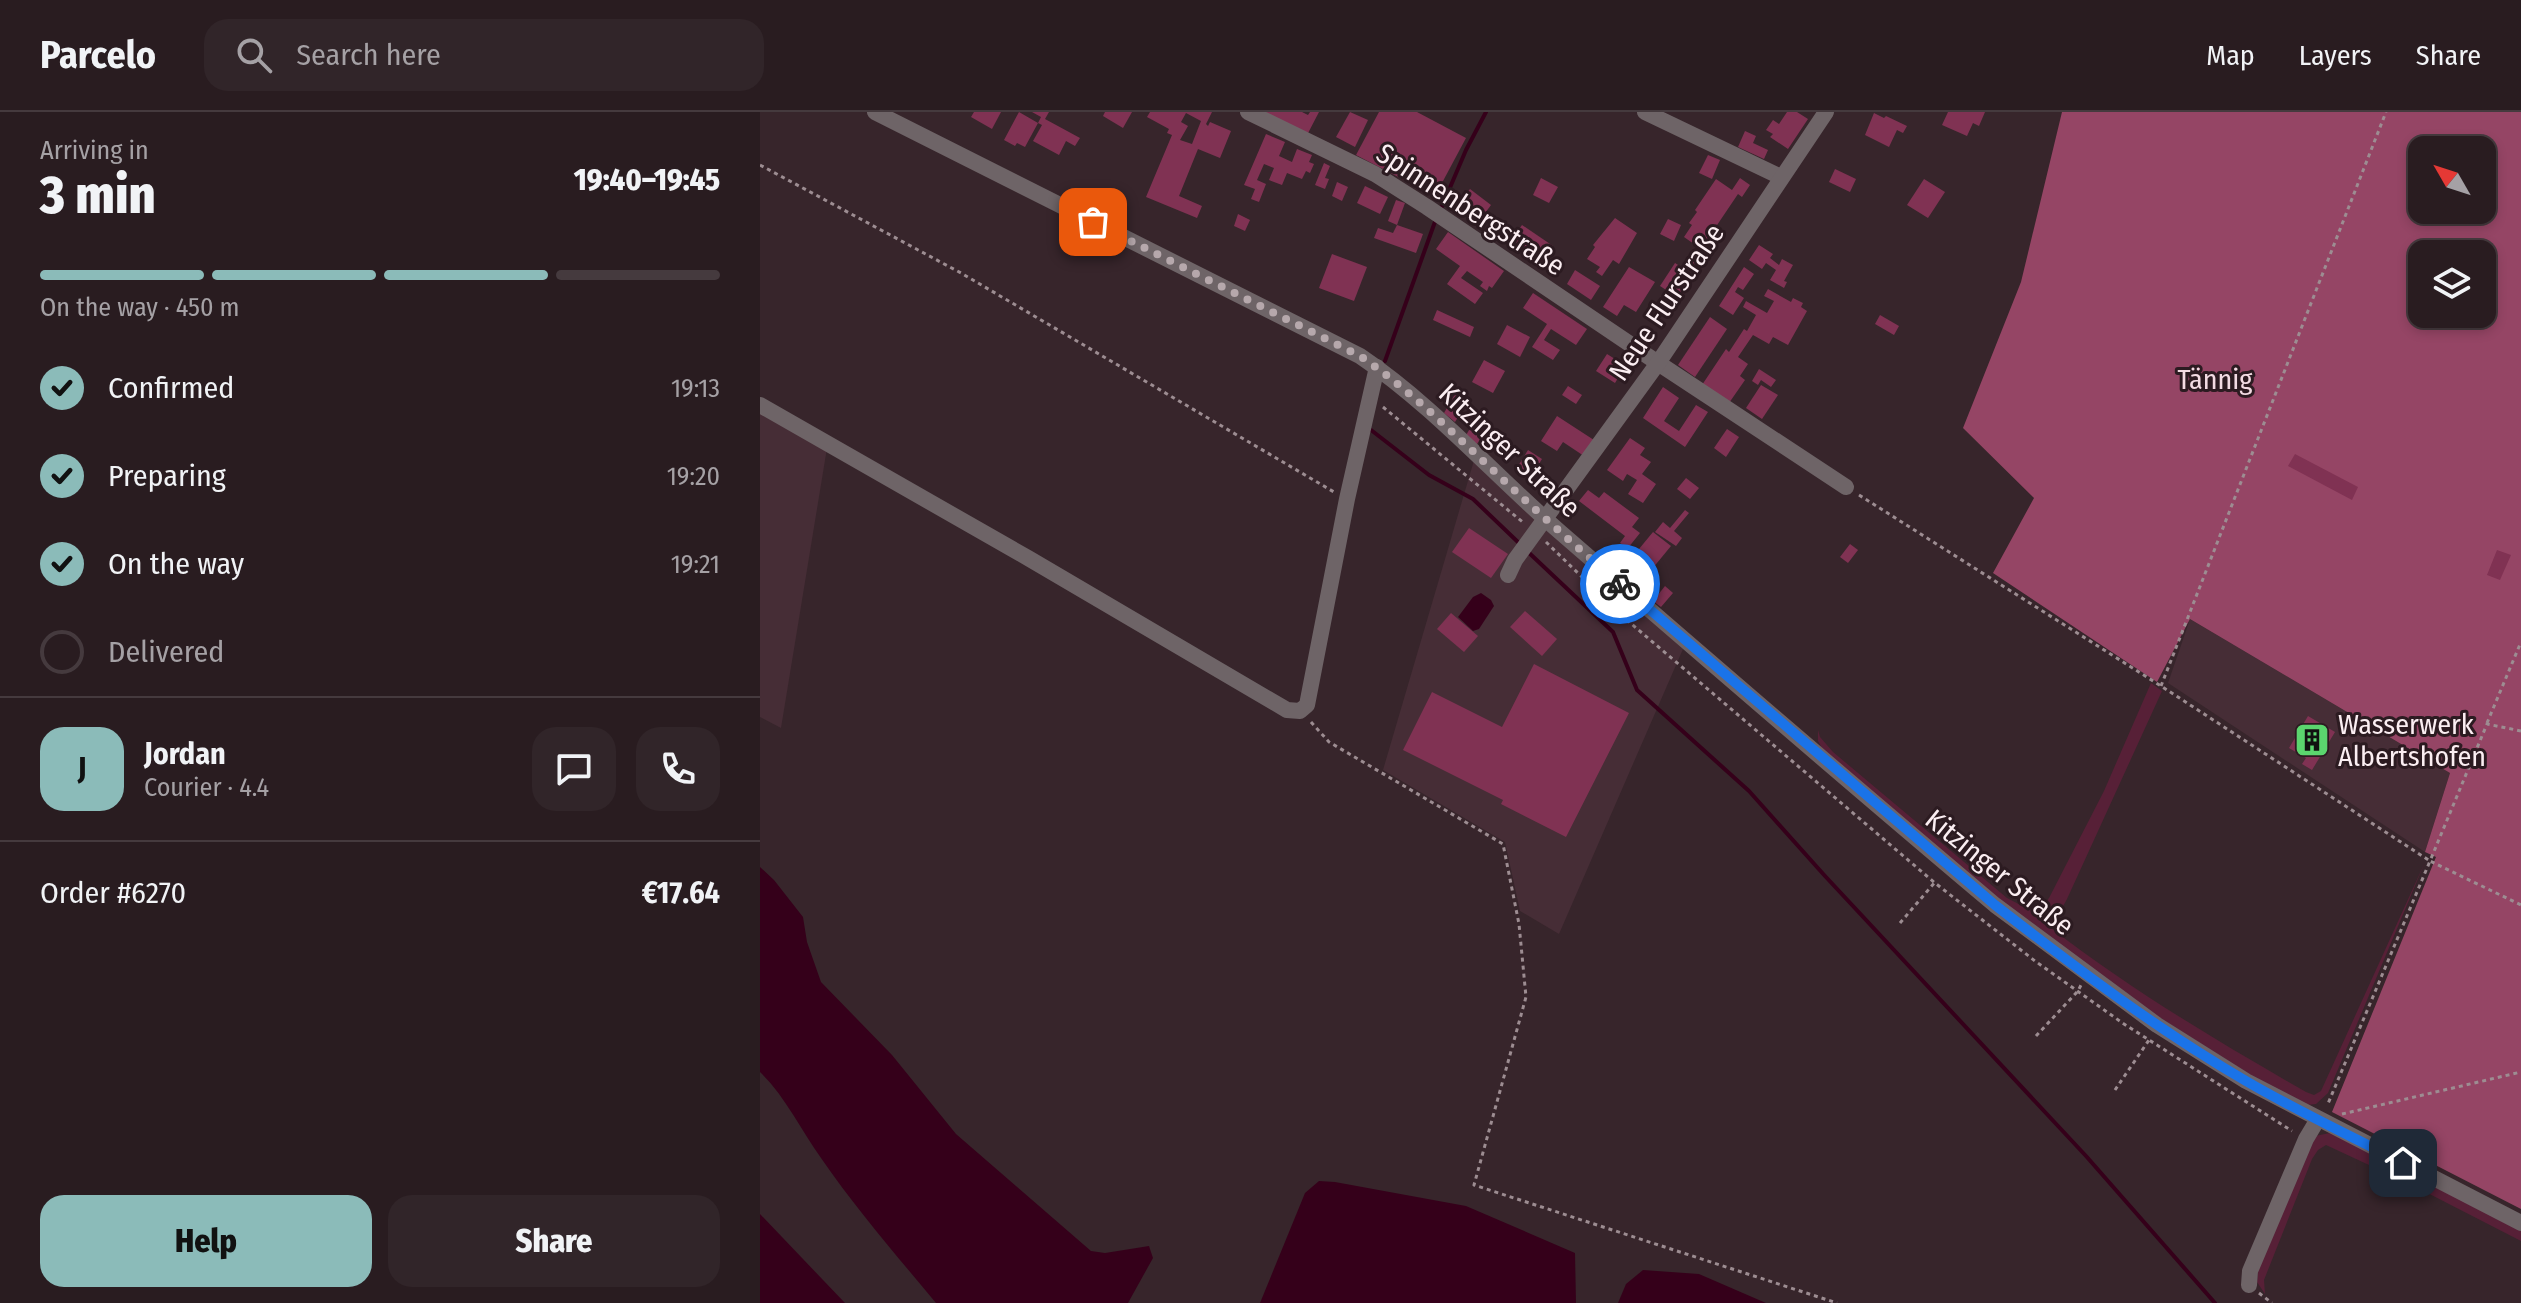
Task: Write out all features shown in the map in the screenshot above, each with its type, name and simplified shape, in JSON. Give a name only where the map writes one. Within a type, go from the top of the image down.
[{"type":"street","name":"Kitzinger Straße","points":[[875,112],[1377,367],[1409,392],[1540,526],[1995,905],[2086,974],[2157,1025],[2246,1081],[2521,1223]]},
{"type":"street","name":"Spinnenbergstraße","points":[[1248,112],[1375,174],[1846,487]]},
{"type":"street","points":[[1645,112],[1781,177]]},
{"type":"street","name":"Neue Flurstraße","points":[[1511,568],[1658,363],[1826,112]]},
{"type":"street","points":[[760,405],[1287,710],[1300,711],[1307,705],[1347,499],[1377,367]]},
{"type":"street","points":[[2249,1285],[2250,1271],[2306,1139],[2318,1119]]},
{"type":"path","points":[[2161,686],[2386,112]]},
{"type":"path","points":[[760,165],[961,273],[1347,499]]},
{"type":"path","points":[[1846,487],[2430,861],[2521,905]]},
{"type":"path","points":[[2318,1119],[2329,1103],[2521,642]]},
{"type":"path","points":[[1300,711],[1329,742],[1503,844],[1519,924],[1526,997],[1474,1185],[1837,1303]]},
{"type":"path","points":[[2487,724],[2521,731]]},
{"type":"path","points":[[1900,923],[1949,866]]},
{"type":"path","points":[[2036,1036],[2078,991],[2086,974]]},
{"type":"path","points":[[2115,1090],[2157,1025]]},
{"type":"path","points":[[2318,1119],[2521,1072]]},
{"type":"shaded area","points":[[760,412],[827,448],[781,728],[760,717]]},
{"type":"shaded area","points":[[1475,457],[1683,649],[1559,934],[1520,911],[1505,842],[1383,770]]},
{"type":"shaded area","points":[[1481,593],[1494,606],[1479,629],[1473,631],[1458,617],[1473,597]]},
{"type":"shaded area","points":[[2190,619],[2450,773],[2425,852],[2168,683]]},
{"type":"shaded area","points":[[2151,683],[2162,691],[2051,928],[2144,994],[2314,1095],[2321,1091],[2425,862],[2328,1093],[2316,1104],[2307,1105],[2253,1077],[2159,1017],[2006,907],[1823,750],[1818,741],[1818,730],[1833,752],[2007,898],[2030,910],[2040,910],[2104,791]]},
{"type":"shaded area","points":[[760,867],[803,917],[807,942],[821,982],[892,1055],[956,1134],[1091,1251],[1105,1253],[1149,1246],[1153,1258],[1128,1303],[936,1303],[848,1196],[785,1102],[760,1072]]},
{"type":"shaded area","points":[[2330,1133],[2521,1230],[2521,1241],[2326,1145],[2312,1159],[2264,1280],[2265,1294],[2257,1282],[2259,1264],[2315,1136]]},
{"type":"shaded area","points":[[1319,1181],[1466,1206],[1575,1253],[1576,1303],[1260,1303],[1305,1193]]},
{"type":"shaded area","points":[[760,1214],[845,1303],[760,1303]]},
{"type":"shaded area","points":[[1643,1270],[1699,1274],[1766,1303],[1618,1303],[1626,1284]]},
{"type":"green space","name":"Tännig","points":[[2062,112],[2521,112],[2521,1209],[2332,1112],[2436,857],[2425,852],[2450,773],[2190,619],[2157,682],[1993,573],[2034,498],[1963,428],[2021,282]]},
{"type":"building","points":[[974,112],[1001,112],[992,129],[971,117]]},
{"type":"building","points":[[1019,112],[1038,123],[1025,147],[1004,140]]},
{"type":"building","points":[[1032,112],[1049,112],[1045,119],[1080,138],[1075,146],[1066,141],[1059,155],[1033,141],[1042,125],[1038,123],[1041,117]]},
{"type":"building","points":[[1105,112],[1132,112],[1123,128],[1103,116]]},
{"type":"building","points":[[1150,112],[1212,112],[1206,124],[1208,126],[1210,122],[1231,131],[1220,158],[1198,149],[1179,196],[1202,206],[1197,218],[1146,197],[1172,135],[1167,133],[1169,129],[1147,117]],"holes":[[[1186,113],[1201,121],[1192,144],[1180,140],[1188,126],[1181,122]]]},
{"type":"building","points":[[1265,112],[1302,112],[1308,115],[1319,112],[1306,137]]},
{"type":"building","points":[[1350,112],[1368,120],[1355,147],[1336,137]]},
{"type":"building","points":[[1379,112],[1417,112],[1466,138],[1435,196],[1356,155]]},
{"type":"building","points":[[1787,112],[1797,112],[1808,119],[1788,149],[1770,137],[1773,134],[1766,130],[1773,120],[1779,124]]},
{"type":"building","points":[[1948,112],[1985,112],[1979,126],[1973,123],[1967,136],[1942,125]]},
{"type":"building","points":[[1874,113],[1907,126],[1903,133],[1897,130],[1889,147],[1865,135]]},
{"type":"building","points":[[1745,131],[1756,136],[1753,143],[1768,150],[1764,159],[1738,147]]},
{"type":"building","points":[[1266,134],[1285,142],[1279,156],[1292,162],[1297,149],[1312,155],[1309,162],[1314,164],[1310,173],[1306,171],[1302,179],[1287,173],[1282,185],[1269,180],[1274,168],[1264,164],[1257,180],[1266,184],[1259,202],[1251,199],[1255,189],[1244,185]]},
{"type":"building","points":[[1708,155],[1720,160],[1712,179],[1699,173]]},
{"type":"building","points":[[1324,163],[1330,166],[1325,189],[1315,185]]},
{"type":"building","points":[[1835,169],[1856,179],[1850,192],[1829,182]]},
{"type":"building","points":[[1541,178],[1558,187],[1549,203],[1533,195]]},
{"type":"building","points":[[1740,178],[1750,185],[1742,197],[1738,194],[1709,237],[1712,239],[1704,251],[1684,237],[1692,225],[1689,223],[1697,212],[1695,210],[1716,179],[1732,190]]},
{"type":"building","points":[[1924,179],[1945,192],[1928,218],[1907,205]]},
{"type":"building","points":[[1337,182],[1348,187],[1342,201],[1332,196]]},
{"type":"building","points":[[1365,186],[1388,197],[1380,214],[1357,203]]},
{"type":"building","points":[[1470,189],[1491,205],[1480,220],[1459,204]]},
{"type":"building","points":[[1396,200],[1405,203],[1397,225],[1388,221]]},
{"type":"building","points":[[1238,214],[1250,220],[1245,231],[1234,226]]},
{"type":"building","points":[[1615,218],[1637,233],[1619,264],[1613,260],[1602,276],[1596,272],[1600,267],[1587,259],[1595,247],[1593,245]]},
{"type":"building","points":[[1668,219],[1681,225],[1674,241],[1660,234]]},
{"type":"building","points":[[1397,225],[1423,234],[1416,253],[1374,238],[1378,228],[1393,233]]},
{"type":"building","points":[[1522,225],[1553,246],[1541,263],[1512,239]]},
{"type":"building","points":[[1448,232],[1504,271],[1487,291],[1480,286],[1483,282],[1467,271],[1461,278],[1483,293],[1475,304],[1447,284],[1460,266],[1436,249]]},
{"type":"building","points":[[1759,245],[1773,254],[1770,258],[1779,265],[1782,259],[1793,265],[1784,281],[1787,282],[1784,288],[1770,280],[1776,270],[1766,263],[1762,269],[1749,260]]},
{"type":"building","points":[[1692,252],[1703,259],[1696,270],[1685,263]]},
{"type":"building","points":[[1332,254],[1367,267],[1354,301],[1319,288]]},
{"type":"building","points":[[1675,263],[1695,276],[1680,299],[1660,286]]},
{"type":"building","points":[[1629,267],[1655,282],[1636,312],[1624,305],[1617,316],[1603,307]]},
{"type":"building","points":[[1744,267],[1754,274],[1743,290],[1738,287],[1735,292],[1744,298],[1733,315],[1719,306]]},
{"type":"building","points":[[1575,270],[1600,286],[1591,300],[1567,284]]},
{"type":"building","points":[[1768,289],[1791,302],[1793,298],[1803,303],[1801,307],[1807,311],[1788,345],[1773,337],[1769,344],[1753,335],[1738,357],[1748,364],[1740,376],[1745,380],[1729,403],[1702,385],[1726,349],[1729,352],[1756,315],[1743,307],[1746,301],[1767,313],[1774,301],[1764,296]]},
{"type":"building","points":[[1533,293],[1587,329],[1576,345],[1551,329],[1544,340],[1560,350],[1553,360],[1532,347],[1547,324],[1523,308]]},
{"type":"building","points":[[1437,310],[1474,327],[1470,337],[1433,320]]},
{"type":"building","points":[[1880,315],[1899,326],[1894,335],[1875,324]]},
{"type":"building","points":[[1710,317],[1727,329],[1695,377],[1678,365]]},
{"type":"building","points":[[1507,325],[1530,337],[1520,357],[1497,344]]},
{"type":"building","points":[[1607,354],[1626,366],[1622,371],[1626,374],[1615,383],[1596,371]]},
{"type":"building","points":[[1484,360],[1505,371],[1493,393],[1472,382]]},
{"type":"building","points":[[1759,369],[1776,380],[1771,387],[1761,380],[1758,385],[1752,381]]},
{"type":"building","points":[[1761,385],[1778,395],[1762,419],[1746,408]]},
{"type":"building","points":[[1568,386],[1582,395],[1576,404],[1562,395]]},
{"type":"building","points":[[1663,387],[1679,398],[1664,421],[1679,431],[1696,405],[1708,412],[1685,447],[1643,418]]},
{"type":"building","points":[[1457,391],[1463,394],[1459,400],[1466,404],[1455,422],[1444,413]]},
{"type":"building","points":[[1557,416],[1597,442],[1587,458],[1563,442],[1557,451],[1541,441]]},
{"type":"building","points":[[1476,418],[1488,425],[1476,446],[1465,437]]},
{"type":"building","points":[[1727,429],[1739,437],[1726,457],[1714,448]]},
{"type":"building","points":[[1630,438],[1645,448],[1640,455],[1651,462],[1642,474],[1656,484],[1643,503],[1628,494],[1637,480],[1627,474],[1623,481],[1607,470]]},
{"type":"building","points":[[1528,450],[1542,459],[1529,480],[1515,471]]},
{"type":"building","points":[[2295,454],[2358,487],[2352,500],[2288,466]]},
{"type":"building","points":[[1686,478],[1699,488],[1690,499],[1677,489]]},
{"type":"building","points":[[1588,490],[1599,498],[1604,492],[1639,518],[1632,527],[1640,533],[1628,548],[1620,543],[1625,536],[1579,501]]},
{"type":"building","points":[[1685,510],[1689,513],[1674,531],[1682,538],[1676,546],[1655,532],[1663,522],[1670,528]]},
{"type":"building","points":[[1469,528],[1508,554],[1491,578],[1452,552]]},
{"type":"building","points":[[1653,532],[1671,546],[1643,580],[1625,566]]},
{"type":"building","points":[[1850,544],[1858,550],[1848,563],[1840,557]]},
{"type":"building","points":[[2497,550],[2511,555],[2500,580],[2487,575]]},
{"type":"building","points":[[1665,586],[1673,593],[1661,607],[1653,601]]},
{"type":"building","points":[[1525,611],[1557,639],[1542,656],[1510,627]]},
{"type":"building","points":[[1451,613],[1478,636],[1464,652],[1437,629]]},
{"type":"building","points":[[1534,664],[1629,713],[1566,837],[1501,804],[1503,800],[1403,750],[1432,692],[1502,727]]},
{"type":"building","name":"Wasserwerk Albertshofen","points":[[2308,716],[2335,732],[2312,770],[2302,764],[2306,758],[2289,748]]},
{"type":"waterway","points":[[1440,211],[1486,112]]},
{"type":"waterway","points":[[1385,361],[1436,219]]},
{"type":"waterway","points":[[1371,430],[1429,475],[1473,499],[1520,544]]},
{"type":"waterway","points":[[1526,550],[1613,632],[1637,690],[1749,791],[2086,1156],[2215,1303]]},
{"type":"way so far","points":[[1093,222],[1377,367],[1409,392],[1545,519],[1620,584]]},
{"type":"place","name":"Wasserwerk Albertshofen","points":[[2312,740]]},
{"type":"route","points":[[1620,584],[1995,905],[2045,944],[2157,1025],[2246,1081],[2403,1163]]}]
